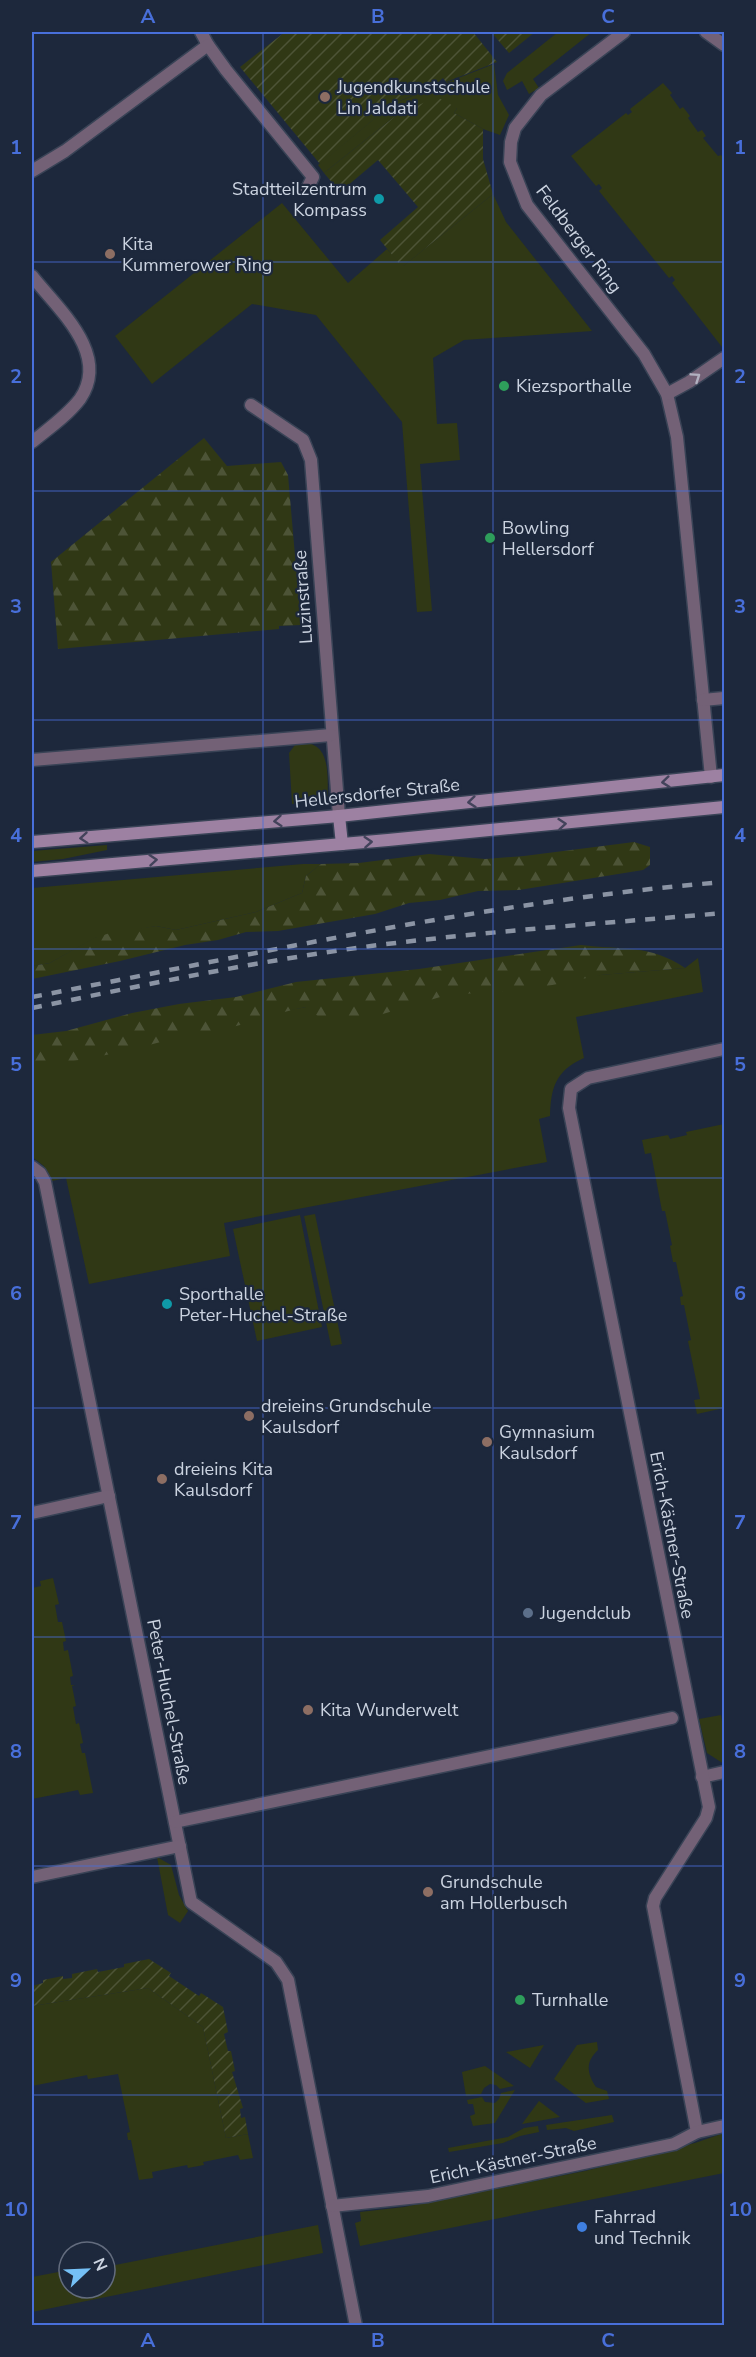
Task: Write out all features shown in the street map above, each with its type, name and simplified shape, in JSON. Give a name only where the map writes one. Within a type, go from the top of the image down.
[{"type":"main road","name":"Hellersdorfer Straße","points":[[32,842],[339,816],[724,775]]},
{"type":"main road","points":[[32,871],[724,807]]},
{"type":"main road","points":[[339,816],[342,844]]},
{"type":"street","points":[[201,32],[208,45],[313,177],[307,189]]},
{"type":"street","name":"Feldberger Ring","points":[[624,32],[541,95],[515,128],[511,142],[510,162],[527,205],[644,354],[667,394],[677,437],[711,777]]},
{"type":"street","points":[[706,32],[724,45]]},
{"type":"street","points":[[32,171],[65,151],[208,45]]},
{"type":"street","points":[[32,276],[82,340],[90,360],[90,379],[80,399],[63,417],[32,442]]},
{"type":"street","points":[[667,394],[724,358]]},
{"type":"street","name":"Luzinstraße","points":[[251,405],[303,440],[310,460],[339,816]]},
{"type":"street","points":[[703,699],[724,698]]},
{"type":"street","points":[[32,760],[331,735]]},
{"type":"street","name":"Erich-Kästner-Straße","points":[[697,2132],[653,1906],[655,1898],[706,1818],[708,1807],[569,1108],[571,1089],[588,1078],[724,1049]]},
{"type":"street","name":"Peter-Huchel-Straße","points":[[32,1167],[40,1173],[45,1182],[191,1902],[276,1962],[288,1980],[356,2325]]},
{"type":"street","points":[[32,1513],[110,1496]]},
{"type":"street","points":[[175,1822],[672,1718]]},
{"type":"street","points":[[702,1777],[724,1772]]},
{"type":"street","points":[[32,1876],[180,1846]]},
{"type":"street","name":"Erich-Kästner-Straße","points":[[332,2206],[428,2196],[674,2144],[697,2132],[724,2126]]},
{"type":"green space","points":[[285,32],[473,32],[497,62],[446,82],[443,78],[433,87],[392,104],[320,164],[240,67]]},
{"type":"green space","points":[[491,32],[535,32],[509,53]]},
{"type":"green space","points":[[558,32],[592,32],[533,79],[539,88],[529,94],[522,81],[507,90],[503,81],[507,73]]},
{"type":"green space","points":[[494,64],[498,95],[509,115],[500,135],[483,129],[454,113],[457,108],[398,114],[324,173],[318,165],[392,104]]},
{"type":"green space","points":[[663,83],[672,93],[670,95],[680,109],[683,107],[690,116],[688,118],[698,132],[702,130],[706,136],[703,138],[718,156],[721,155],[724,159],[724,345],[722,347],[672,283],[675,280],[672,276],[669,278],[599,191],[602,188],[599,184],[596,186],[571,156],[626,113],[628,115],[632,112],[630,109]]},
{"type":"green space","points":[[437,97],[457,108],[454,113],[483,129],[483,159],[493,194],[402,267],[380,240],[418,207],[378,160],[340,192],[324,173],[398,114]]},
{"type":"green space","points":[[493,194],[506,222],[592,331],[464,340],[433,358],[437,424],[457,423],[460,460],[420,464],[432,611],[417,612],[402,422],[316,315],[252,304],[152,384],[115,336],[282,203],[348,283],[387,249],[403,266]]},
{"type":"green space","points":[[204,438],[227,466],[281,462],[288,475],[301,625],[279,626],[279,629],[58,649],[51,562]]},
{"type":"green space","points":[[303,743],[319,749],[323,755],[327,772],[328,800],[292,804],[289,753],[295,745]]},
{"type":"green space","points":[[634,842],[650,847],[650,865],[643,870],[519,890],[478,891],[440,900],[409,903],[375,914],[278,931],[246,932],[218,940],[185,945],[32,979],[32,966],[50,963],[94,938],[110,933],[156,926],[176,930],[256,912],[302,893],[306,876],[321,864],[359,863],[429,854],[485,859]]},
{"type":"green space","points":[[107,845],[107,850],[63,859],[32,862],[32,851]]},
{"type":"green space","points":[[321,864],[306,876],[302,893],[256,912],[176,930],[156,926],[95,938],[50,963],[32,966],[32,888]]},
{"type":"green space","points":[[581,945],[647,951],[672,960],[685,968],[601,975],[528,990],[447,995],[376,1016],[324,1021],[306,1007],[232,1027],[60,1064],[32,1073],[32,1035],[66,1031],[132,1013],[179,1004],[236,997],[296,982],[419,969]]},
{"type":"green space","points":[[698,958],[703,992],[576,1017],[584,1058],[574,1063],[556,1081],[550,1116],[539,1119],[547,1162],[224,1223],[230,1256],[89,1284],[66,1178],[52,1181],[44,1166],[32,1157],[32,1056],[306,1007],[477,985],[685,968]]},
{"type":"green space","points":[[724,1124],[724,1408],[697,1414],[694,1400],[700,1399],[688,1341],[691,1340],[684,1305],[681,1305],[680,1297],[683,1296],[676,1262],[673,1262],[670,1246],[672,1245],[665,1211],[662,1211],[651,1153],[645,1154],[642,1140],[668,1135],[670,1139],[687,1135],[686,1132]]},
{"type":"green space","points":[[315,1214],[342,1344],[331,1346],[304,1216]]},
{"type":"green space","points":[[300,1215],[322,1327],[257,1341],[233,1229]]},
{"type":"green space","points":[[53,1578],[59,1604],[55,1605],[58,1622],[62,1622],[66,1641],[63,1642],[64,1651],[68,1650],[73,1676],[70,1677],[71,1685],[75,1685],[72,1686],[76,1706],[73,1707],[76,1724],[79,1723],[83,1743],[80,1744],[82,1753],[85,1753],[93,1793],[80,1795],[78,1790],[32,1799],[32,1588],[41,1586],[40,1581]]},
{"type":"green space","points":[[721,1715],[724,1733],[724,1764],[707,1753],[699,1719]]},
{"type":"green space","points":[[157,1857],[171,1865],[179,1895],[188,1911],[180,1923],[168,1915]]},
{"type":"green space","points":[[149,1959],[171,1973],[169,1976],[199,1996],[201,1993],[223,2007],[228,2032],[224,2034],[228,2051],[231,2051],[235,2071],[232,2072],[243,2108],[240,2109],[241,2118],[245,2117],[248,2134],[226,2138],[203,2027],[148,1988],[32,2006],[32,1986],[43,1983],[43,1980],[63,1976],[63,1979],[72,1978],[72,1974],[124,1967],[124,1964]]},
{"type":"green space","points":[[148,1988],[203,2027],[226,2138],[248,2134],[253,2158],[240,2160],[238,2155],[203,2162],[204,2165],[188,2168],[187,2165],[152,2172],[153,2178],[139,2180],[131,2140],[128,2140],[127,2133],[130,2132],[118,2074],[88,2079],[87,2075],[32,2086],[32,2006]]},
{"type":"green space","points":[[597,2042],[598,2050],[589,2063],[589,2072],[596,2087],[607,2091],[609,2099],[586,2103],[554,2079],[577,2045]]},
{"type":"green space","points":[[544,2045],[530,2068],[506,2052]]},
{"type":"green space","points":[[485,2066],[514,2086],[500,2089],[490,2084],[481,2094],[466,2096],[462,2072]]},
{"type":"green space","points":[[515,2090],[495,2123],[473,2126],[470,2116],[475,2114],[473,2104],[468,2104],[467,2100],[482,2097],[485,2102],[495,2103],[501,2093]]},
{"type":"green space","points":[[539,2101],[560,2117],[522,2124]]},
{"type":"green space","points":[[612,2115],[614,2122],[574,2131],[566,2128],[547,2130],[546,2125]]},
{"type":"green space","points":[[538,2126],[539,2132],[503,2143],[449,2152],[448,2148],[508,2137],[524,2128]]},
{"type":"green space","points":[[724,2133],[724,2173],[360,2246],[355,2223],[361,2221],[360,2212],[404,2207],[585,2171],[695,2143]]},
{"type":"green space","points":[[318,2225],[323,2253],[117,2295],[117,2265]]},
{"type":"green space","points":[[57,2272],[57,2300],[91,2300],[32,2312],[32,2277]]},
{"type":"railway","points":[[32,997],[463,915],[550,902],[724,882]]},
{"type":"railway","points":[[32,1008],[243,966],[371,946],[724,913]]},
{"type":"place","name":"Jugendkunstschule Lin Jaldati","points":[[325,97]]},
{"type":"place","name":"Stadtteilzentrum Kompass","points":[[379,199]]},
{"type":"place","name":"Kita Kummerower Ring","points":[[110,254]]},
{"type":"place","name":"Kiezsporthalle","points":[[504,386]]},
{"type":"place","name":"Bowling Hellersdorf","points":[[490,538]]},
{"type":"place","name":"Sporthalle Peter-Huchel-Straße","points":[[167,1304]]},
{"type":"place","name":"dreieins Grundschule Kaulsdorf","points":[[249,1416]]},
{"type":"place","name":"Gymnasium Kaulsdorf","points":[[487,1442]]},
{"type":"place","name":"dreieins Kita Kaulsdorf","points":[[162,1479]]},
{"type":"place","name":"Jugendclub","points":[[528,1613]]},
{"type":"place","name":"Kita Wunderwelt","points":[[308,1710]]},
{"type":"place","name":"Grundschule am Hollerbusch","points":[[428,1892]]},
{"type":"place","name":"Turnhalle","points":[[520,2000]]},
{"type":"place","name":"Fahrrad und Technik","points":[[582,2227]]}]
